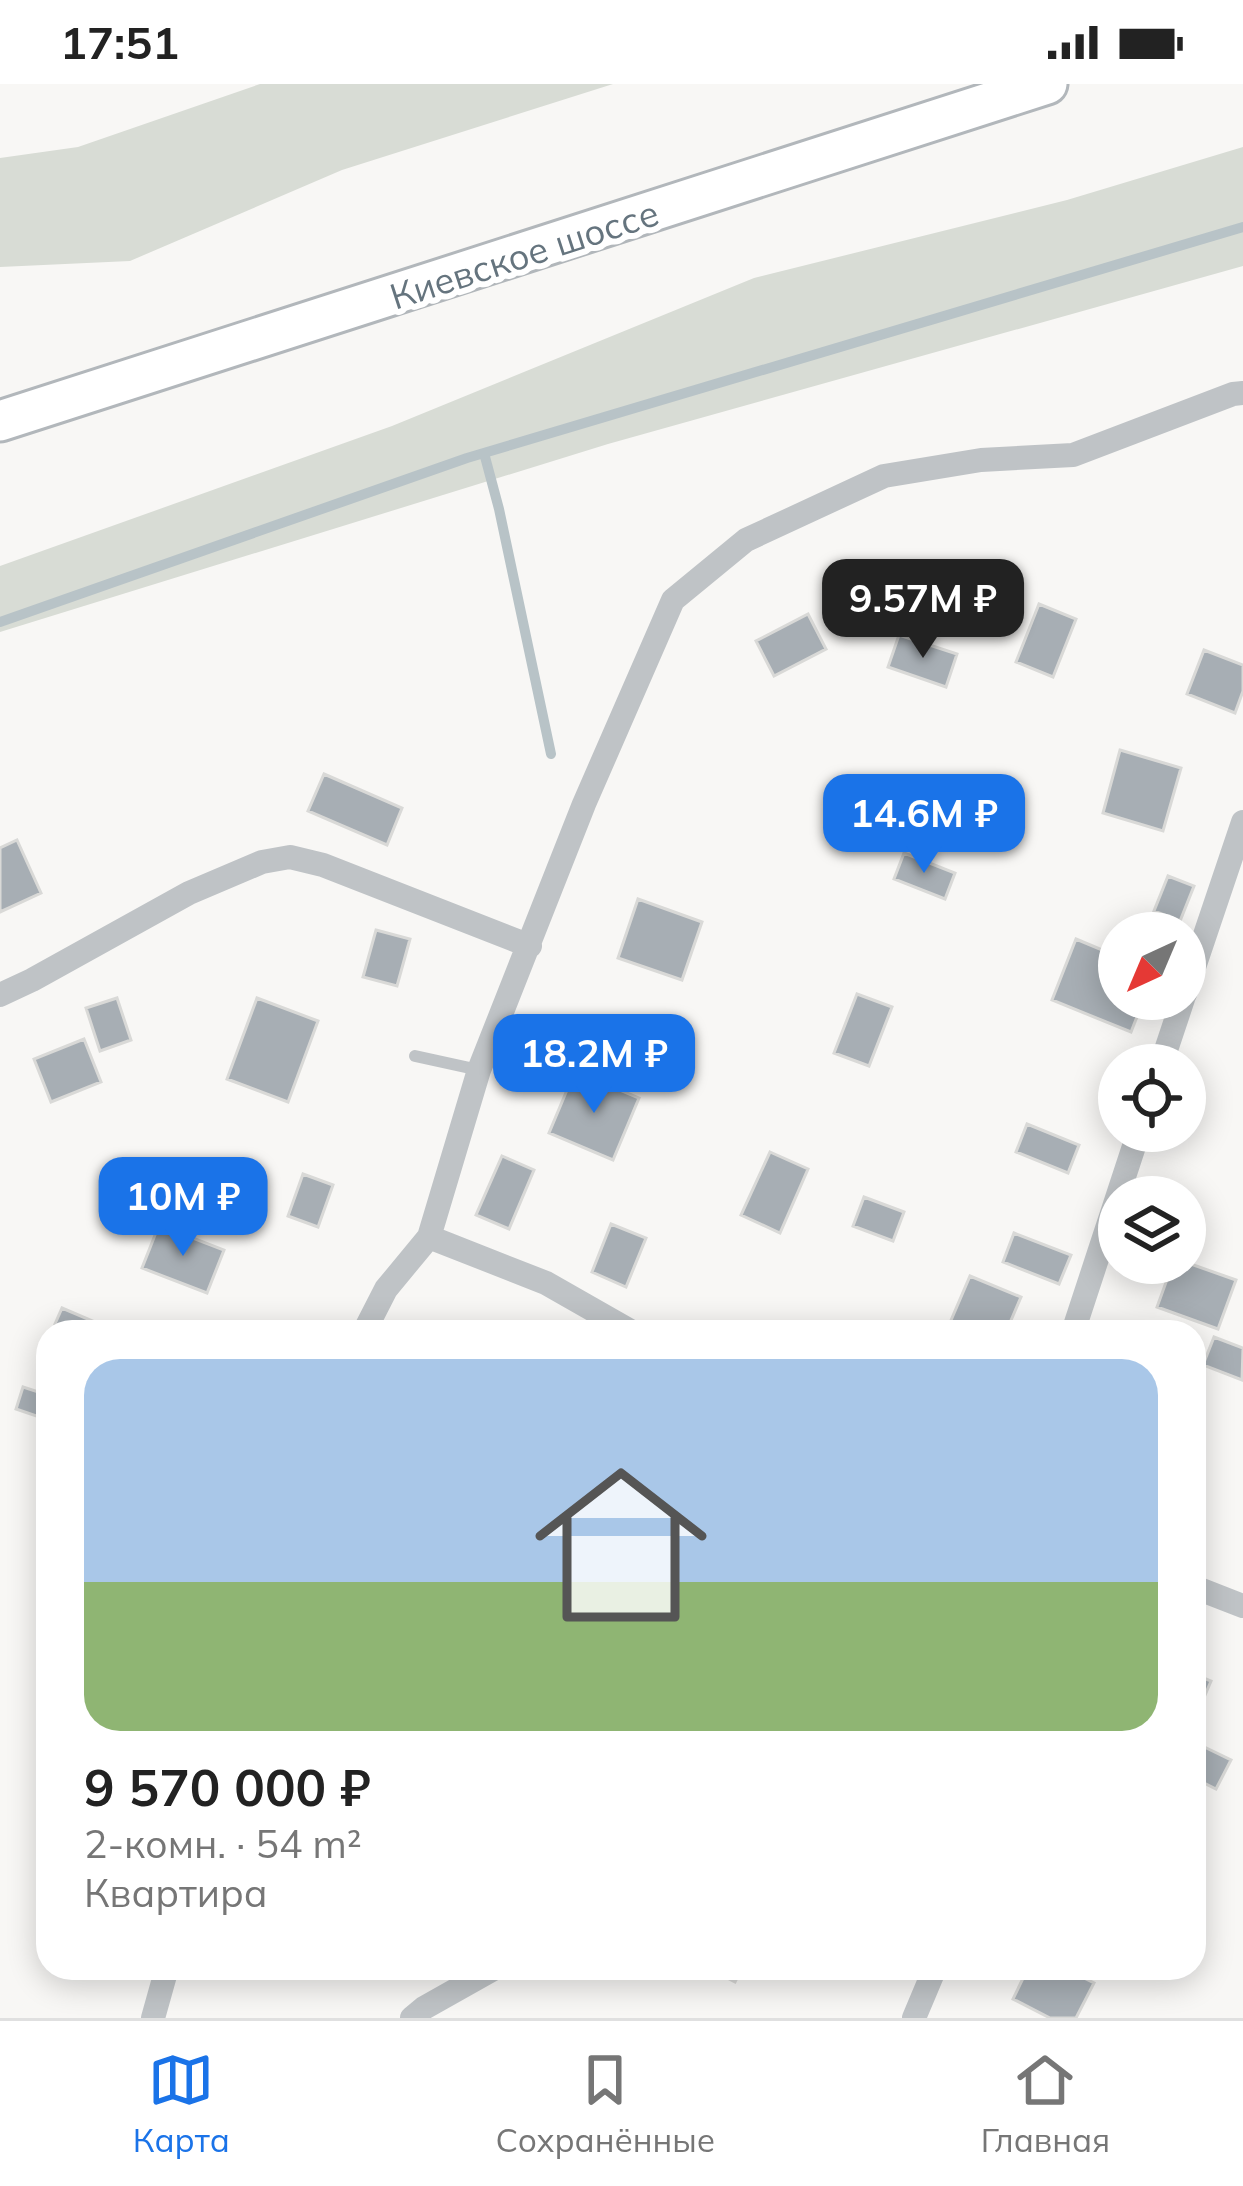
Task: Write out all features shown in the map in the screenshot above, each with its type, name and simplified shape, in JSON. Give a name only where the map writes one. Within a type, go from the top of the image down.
[{"type":"main road","name":"Киевское шоссе","points":[[0,422],[1047,84]]},
{"type":"street","points":[[370,1320],[386,1289],[429,1237],[478,1070],[584,804],[673,600],[746,540],[884,476],[981,460],[1073,455],[1243,393]]},
{"type":"street","points":[[1206,932],[1243,822]]},
{"type":"street","points":[[0,995],[189,892],[262,862],[290,857],[530,946]]},
{"type":"street","points":[[1077,1320],[1132,1152]]},
{"type":"street","points":[[429,1237],[546,1283],[611,1320]]},
{"type":"street","points":[[1206,1592],[1243,1606]]},
{"type":"street","points":[[153,2018],[164,1980]]},
{"type":"street","points":[[412,2018],[474,1980]]},
{"type":"street","points":[[914,2018],[930,1980]]},
{"type":"lane","points":[[415,1056],[478,1070]]},
{"type":"shaded area","points":[[260,84],[613,84],[342,170],[130,261],[0,267],[0,158],[78,147]]},
{"type":"shaded area","points":[[1243,147],[1243,266],[608,444],[0,632],[0,566],[392,426],[754,278],[1067,200]]},
{"type":"building","points":[[1039,604],[1076,619],[1053,677],[1016,662]]},
{"type":"building","points":[[808,614],[826,649],[774,676],[756,641]]},
{"type":"building","points":[[899,635],[957,654],[946,687],[888,667]]},
{"type":"building","points":[[1204,650],[1243,665],[1243,691],[1235,713],[1187,694]]},
{"type":"building","points":[[1120,750],[1181,768],[1163,831],[1103,813]]},
{"type":"building","points":[[324,774],[402,808],[387,845],[308,811]]},
{"type":"building","points":[[17,840],[41,893],[0,912],[0,848]]},
{"type":"building","points":[[904,853],[955,873],[945,899],[894,879]]},
{"type":"building","points":[[1168,876],[1194,886],[1184,912],[1154,911]]},
{"type":"building","points":[[638,899],[702,922],[682,980],[618,958]]},
{"type":"building","points":[[376,930],[410,939],[397,986],[363,977]]},
{"type":"building","points":[[1076,939],[1098,948],[1098,1019],[1052,1000]]},
{"type":"building","points":[[857,994],[892,1007],[869,1066],[834,1053]]},
{"type":"building","points":[[117,998],[131,1040],[100,1051],[86,1008]]},
{"type":"building","points":[[257,998],[318,1021],[288,1102],[227,1079]]},
{"type":"building","points":[[1101,1020],[1136,1020],[1131,1032]]},
{"type":"building","points":[[84,1039],[101,1082],[51,1102],[34,1059]]},
{"type":"building","points":[[575,1071],[639,1098],[613,1160],[549,1133]]},
{"type":"building","points":[[1027,1124],[1079,1145],[1068,1173],[1016,1152]]},
{"type":"building","points":[[770,1152],[808,1169],[780,1233],[741,1215]]},
{"type":"building","points":[[502,1156],[534,1170],[509,1229],[476,1215]]},
{"type":"building","points":[[303,1174],[333,1185],[318,1227],[288,1216]]},
{"type":"building","points":[[864,1197],[904,1212],[893,1241],[853,1226]]},
{"type":"building","points":[[611,1224],[646,1238],[626,1287],[592,1272]]},
{"type":"building","points":[[159,1225],[224,1250],[207,1293],[142,1268]]},
{"type":"building","points":[[1014,1233],[1071,1255],[1059,1284],[1003,1262]]},
{"type":"building","points":[[1206,1269],[1236,1280],[1218,1329],[1206,1325],[1206,1320],[1157,1307],[1165,1284],[1206,1284]]},
{"type":"building","points":[[970,1276],[1021,1297],[1011,1320],[951,1320]]},
{"type":"building","points":[[62,1308],[90,1320],[57,1320]]},
{"type":"building","points":[[1214,1337],[1243,1348],[1242,1380],[1206,1366]]},
{"type":"building","points":[[23,1387],[36,1391],[36,1416],[16,1409]]},
{"type":"building","points":[[1206,1748],[1231,1760],[1216,1789],[1206,1784]]},
{"type":"building","points":[[1022,1980],[1094,1983],[1076,2018],[1050,2018],[1013,1999]]},
{"type":"waterway","points":[[0,622],[467,458],[1243,227]]},
{"type":"waterway","points":[[484,453],[551,754]]}]
